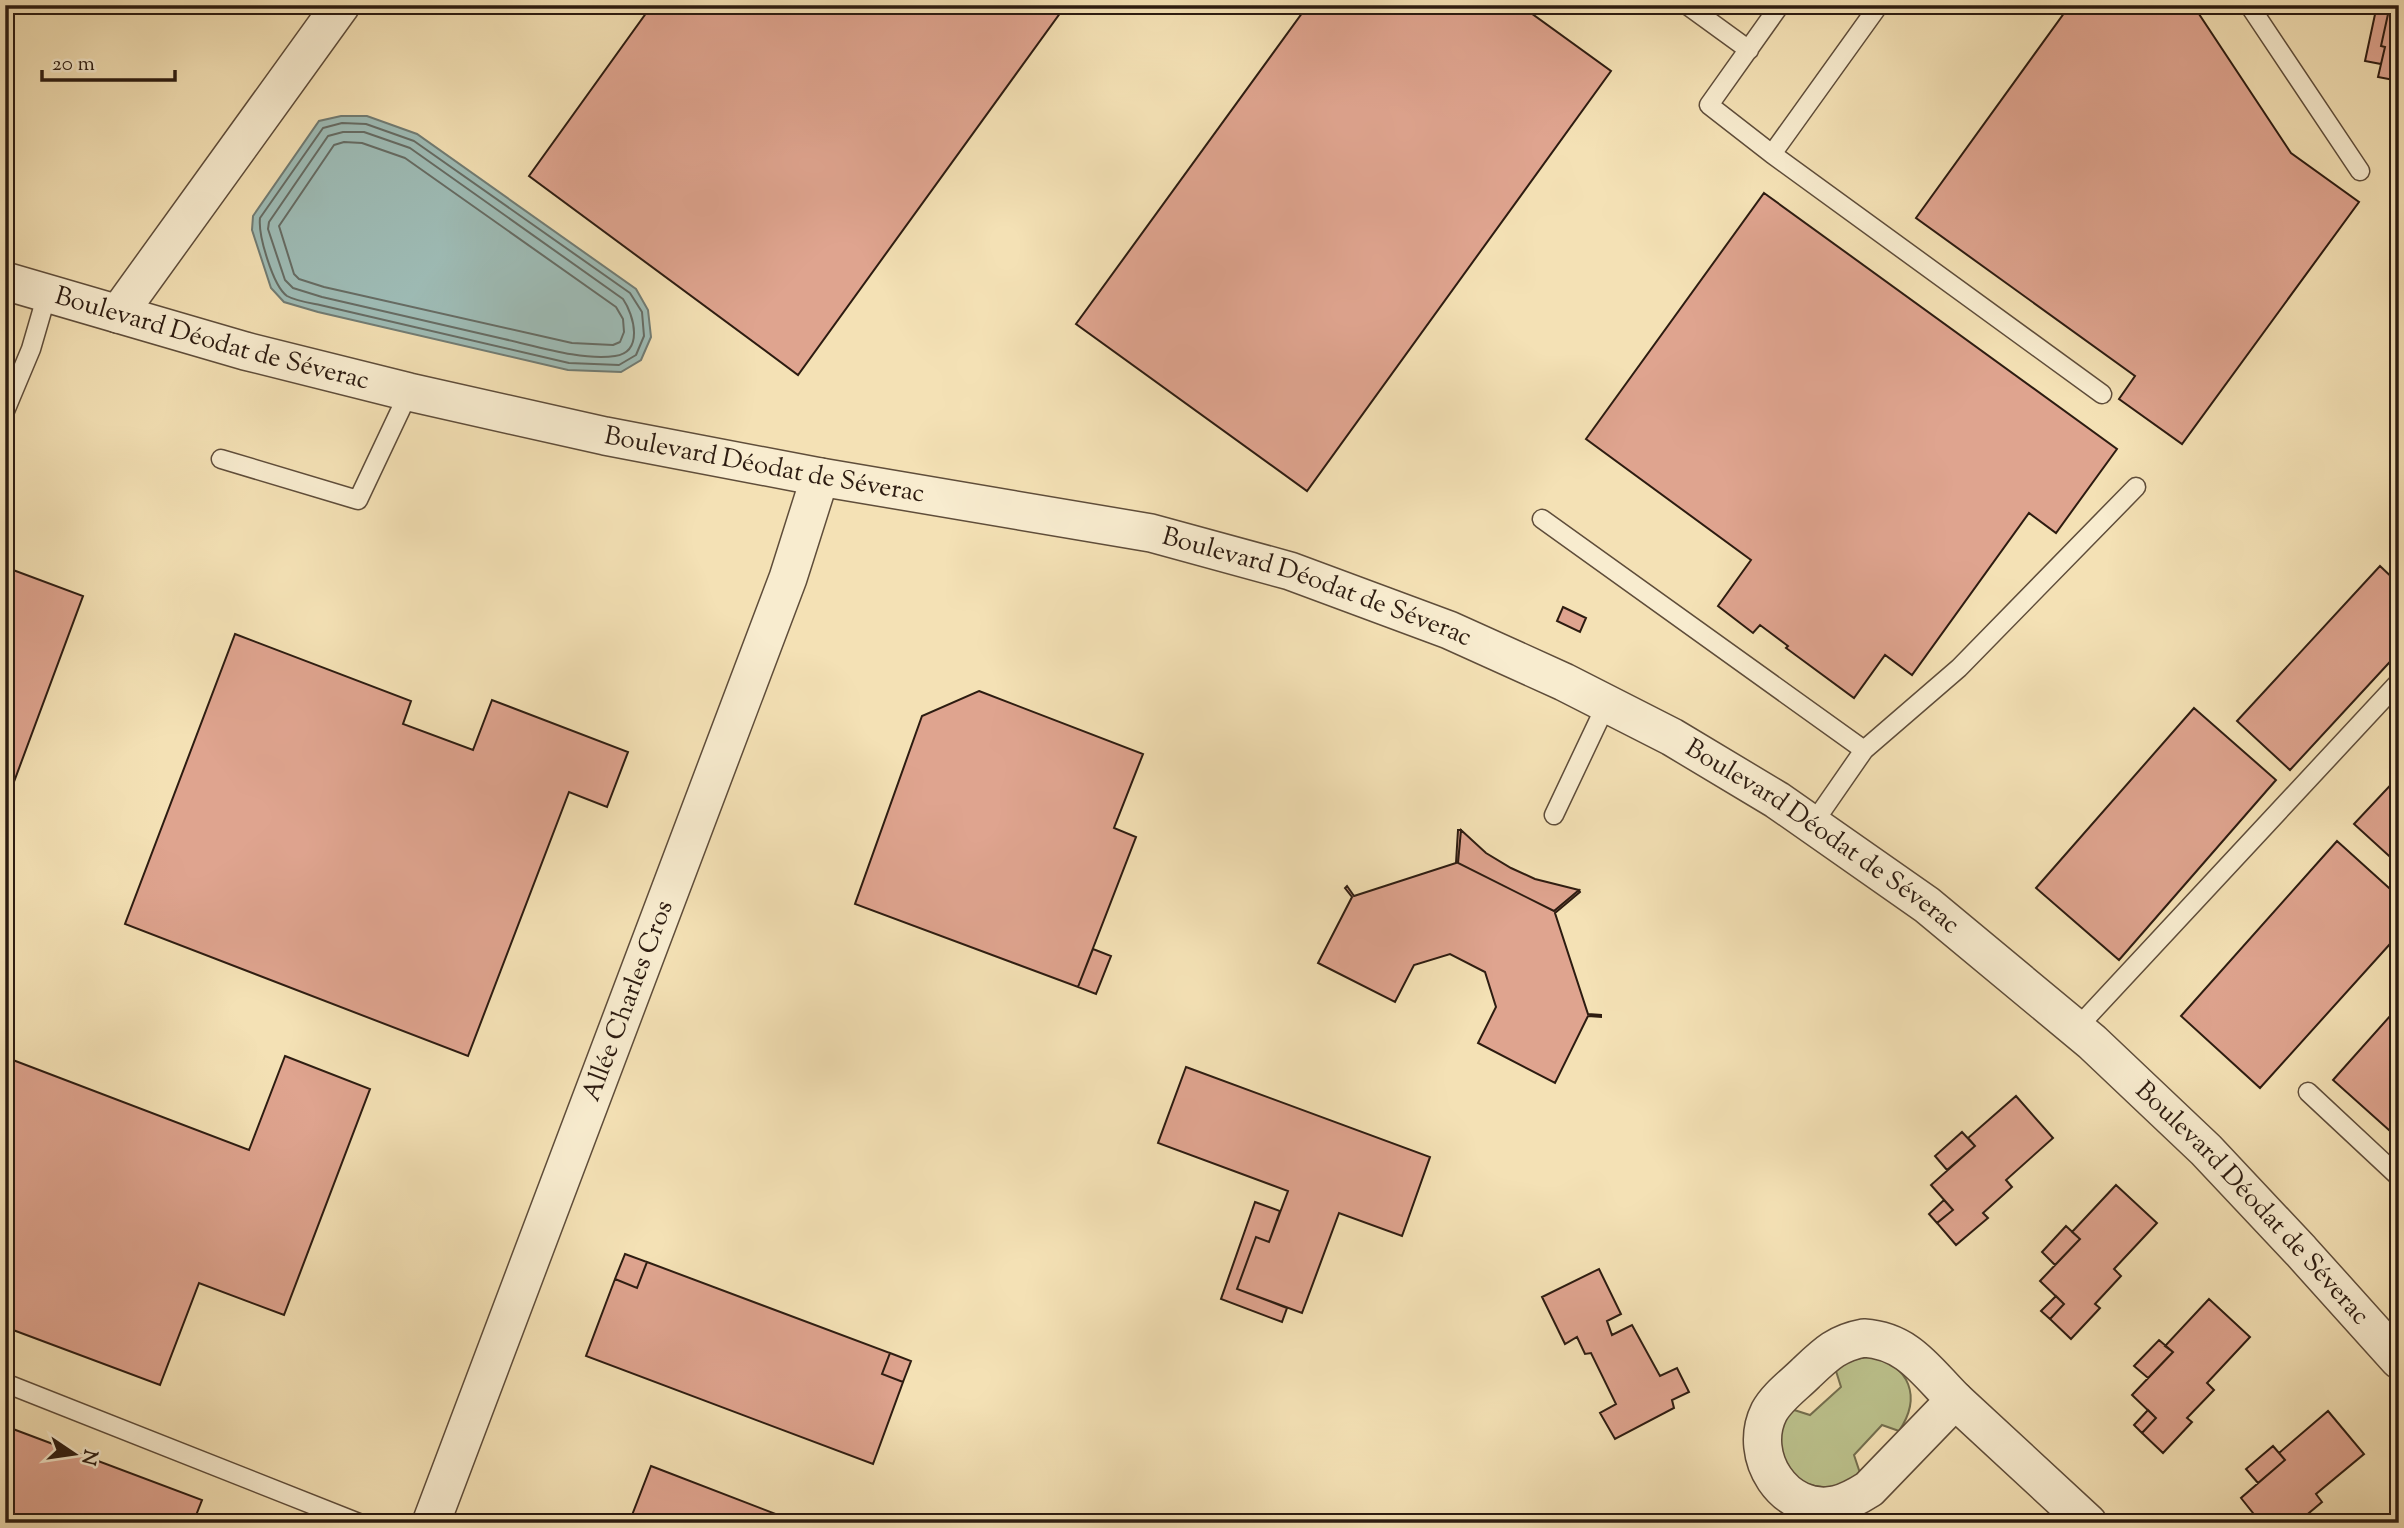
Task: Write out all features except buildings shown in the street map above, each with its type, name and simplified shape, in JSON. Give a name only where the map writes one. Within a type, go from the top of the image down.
[{"type":"street","points":[[118,314],[341,5]]},
{"type":"street","name":"Boulevard Déodat de Séverac","points":[[5,281],[246,351],[409,392],[605,436],[820,478],[1151,533],[1290,571],[1449,630],[1607,703],[1672,737],[1777,800],[1927,905],[2076,1029],[2206,1150],[2399,1360]]},
{"type":"street","name":"Allée Charles Cros","points":[[431,1523],[788,579],[820,478]]},
{"type":"street","points":[[1955,1400],[1868,1489],[1852,1500],[1832,1506],[1813,1505],[1794,1498],[1778,1485],[1768,1469],[1762,1450],[1763,1430],[1770,1411],[1782,1395],[1829,1351],[1845,1341],[1884,1339],[1901,1347],[2088,1523]]},
{"type":"lane","points":[[1686,5],[1749,50]]},
{"type":"lane","points":[[1780,5],[1709,106],[2102,394]]},
{"type":"lane","points":[[1772,154],[1879,5]]},
{"type":"lane","points":[[2249,5],[2360,171]]},
{"type":"lane","points":[[5,411],[31,349],[47,293]]},
{"type":"lane","points":[[221,459],[358,500],[409,392]]},
{"type":"lane","points":[[1812,825],[1864,750],[1959,668],[2136,487]]},
{"type":"lane","points":[[1542,519],[1864,750]]},
{"type":"lane","points":[[2076,1029],[2399,682]]},
{"type":"lane","points":[[1554,815],[1607,703]]},
{"type":"lane","points":[[2308,1092],[2399,1177]]},
{"type":"lane","points":[[5,1383],[359,1523]]},
{"type":"green space","points":[[1870,1357],[1895,1367],[1903,1375],[1910,1395],[1906,1418],[1899,1431],[1882,1425],[1854,1455],[1860,1473],[1848,1482],[1834,1487],[1807,1484],[1787,1467],[1782,1454],[1783,1421],[1791,1409],[1810,1415],[1841,1387],[1836,1371],[1852,1361]]},
{"type":"water","points":[[341,116],[367,116],[417,134],[636,289],[648,310],[651,337],[641,360],[621,372],[568,370],[284,302],[271,288],[252,230],[253,216],[319,121]]}]
